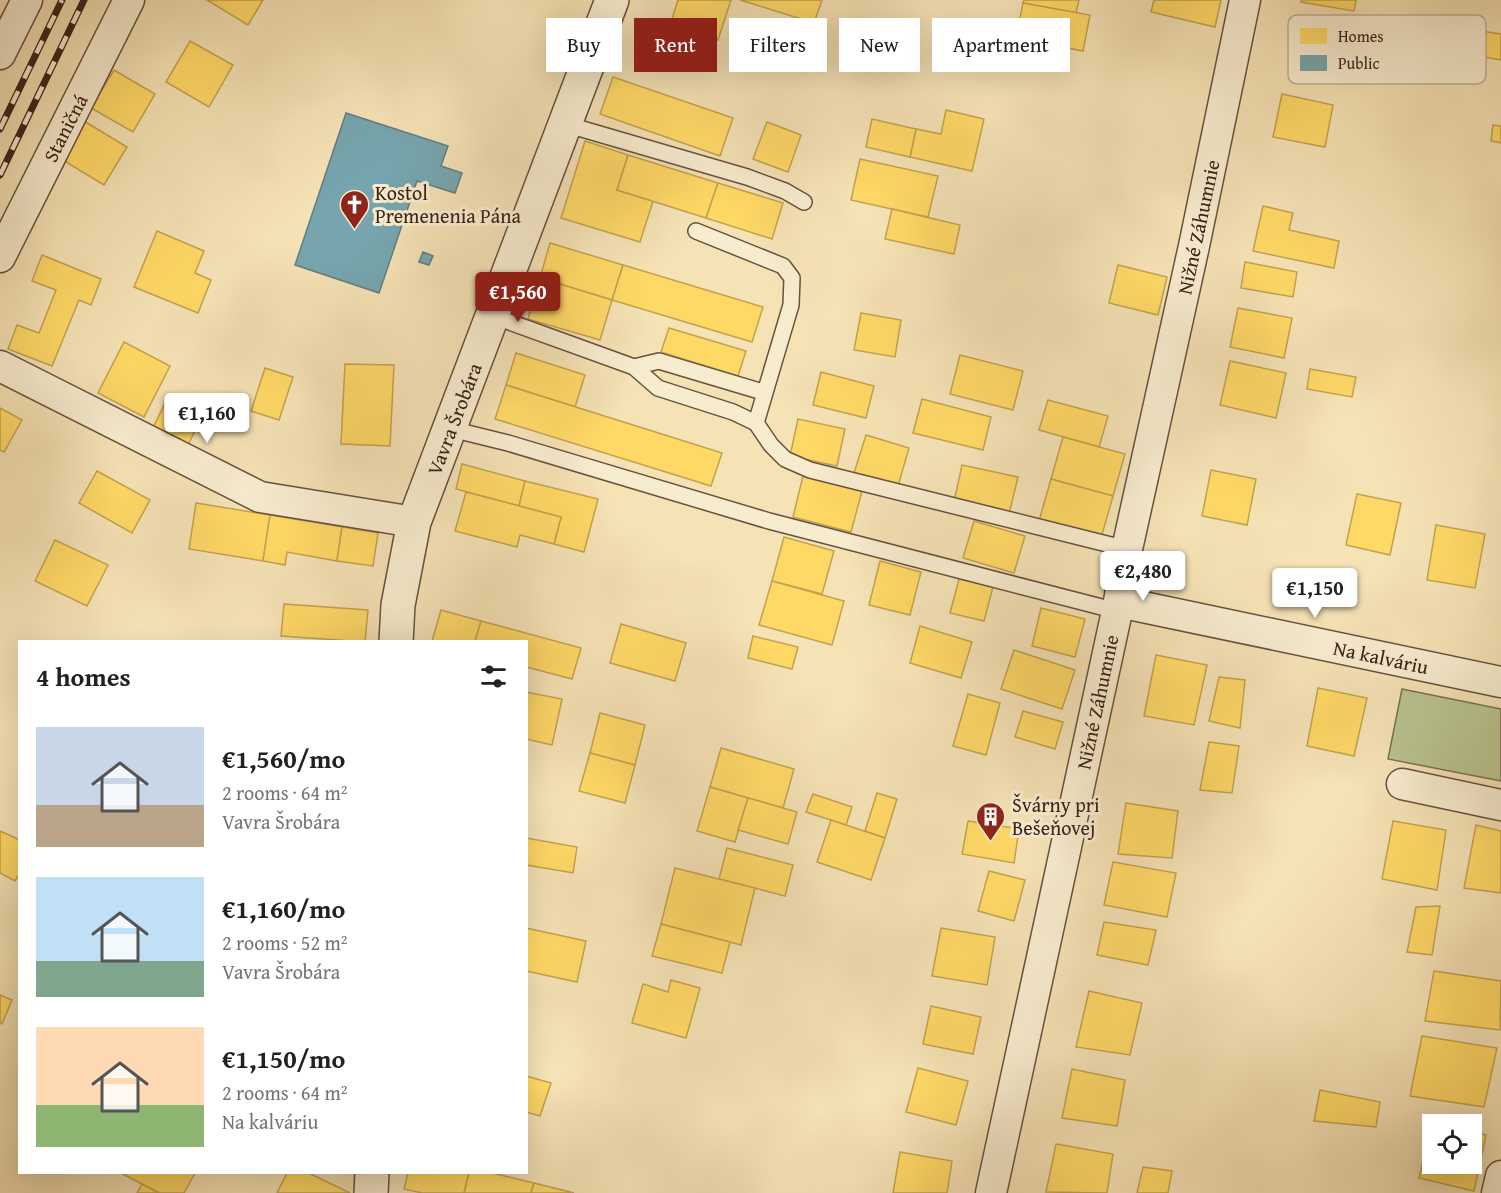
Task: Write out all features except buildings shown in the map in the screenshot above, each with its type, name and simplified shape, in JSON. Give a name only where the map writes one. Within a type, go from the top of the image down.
[{"type":"street","points":[[0,54],[27,0]]},
{"type":"street","name":"Staničná","points":[[0,257],[129,0]]},
{"type":"street","name":"Vavra Šrobára","points":[[396,640],[398,605],[414,522],[612,0]]},
{"type":"street","name":"Nižné Záhumnie","points":[[991,1193],[1118,607],[1127,549],[1194,246],[1245,0]]},
{"type":"street","points":[[0,366],[260,497],[414,522]]},
{"type":"street","name":"Na kalváriu","points":[[1118,607],[1501,682]]},
{"type":"street","points":[[1402,784],[1501,805]]},
{"type":"street","points":[[370,1193],[372,1174]]},
{"type":"street","points":[[1497,1193],[1501,1176]]},
{"type":"lane","points":[[565,124],[747,177],[785,191],[804,202]]},
{"type":"lane","points":[[696,231],[783,266],[792,278],[791,305],[763,392],[756,423]]},
{"type":"lane","points":[[493,316],[634,367],[658,388],[733,412],[756,423],[771,445],[785,459],[810,470],[1127,549]]},
{"type":"lane","points":[[634,367],[659,360],[763,392]]},
{"type":"lane","points":[[451,429],[508,443],[769,521],[1118,607]]},
{"type":"green space","points":[[1402,689],[1501,709],[1501,781],[1388,759]]},
{"type":"railway","points":[[0,129],[62,0]]},
{"type":"railway","points":[[0,175],[84,0]]},
{"type":"place","name":"Kostol Premenenia Pána","points":[[354,230]]},
{"type":"place","name":"Švárny pri Bešeňovej","points":[[991,842]]}]
